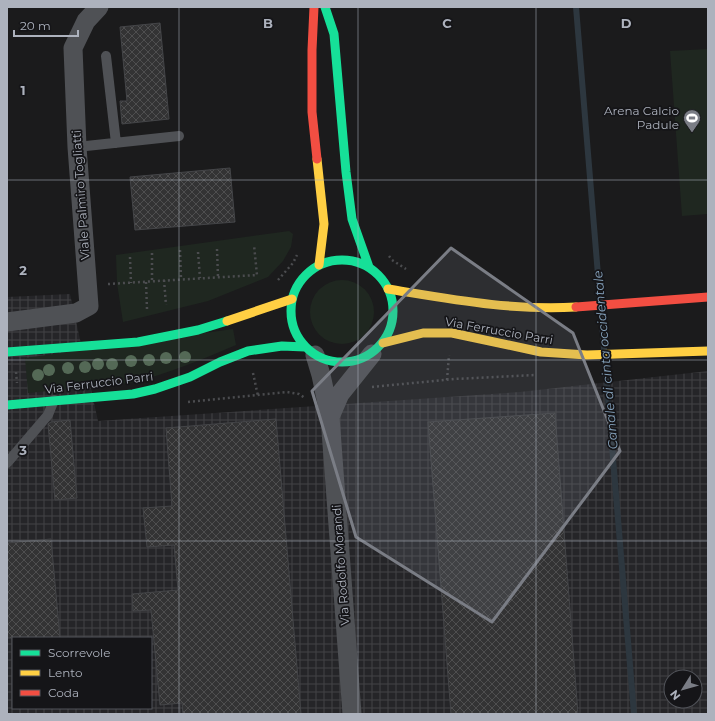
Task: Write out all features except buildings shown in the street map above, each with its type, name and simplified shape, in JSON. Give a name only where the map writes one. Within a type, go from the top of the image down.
[{"type":"main road","points":[[314,7],[312,112],[324,224],[319,265]]},
{"type":"main road","points":[[325,7],[334,34],[346,172],[352,219],[369,267]]},
{"type":"main road","points":[[310,351],[296,333],[292,322],[292,300],[297,285],[306,274],[319,265],[335,260],[352,260],[369,267],[378,274],[388,289],[394,310],[391,327],[377,348]]},
{"type":"main road","name":"Via Ferruccio Parri","points":[[388,289],[457,300],[517,306],[572,307],[708,297]]},
{"type":"main road","points":[[11,352],[138,342],[161,338],[198,330],[292,300]]},
{"type":"main road","name":"Via Ferruccio Parri","points":[[7,404],[133,394],[155,389],[190,377],[220,362],[248,351],[282,346],[310,351],[327,360],[342,363],[358,361],[377,348],[423,333],[452,333],[541,352],[587,355],[708,351]]},
{"type":"street","name":"Viale Palmiro Togliatti","points":[[7,322],[76,314],[89,306],[77,147],[73,48],[86,21],[99,7]]},
{"type":"street","name":"Via Rodolfo Morandi","points":[[330,416],[340,394],[377,348]]},
{"type":"street","name":"Via Rodolfo Morandi","points":[[310,351],[321,375],[330,416],[352,714]]},
{"type":"lane","points":[[106,56],[116,144]]},
{"type":"lane","points":[[77,147],[179,136]]},
{"type":"lane","points":[[7,463],[48,415],[54,400]]},
{"type":"path","points":[[87,285],[257,275],[254,245]]},
{"type":"path","points":[[217,249],[218,277]]},
{"type":"path","points":[[180,250],[181,279]]},
{"type":"path","points":[[272,283],[279,279],[293,263],[299,251]]},
{"type":"path","points":[[198,252],[200,278]]},
{"type":"path","points":[[152,254],[152,281]]},
{"type":"path","points":[[388,254],[392,260],[410,272]]},
{"type":"path","points":[[130,257],[132,282]]},
{"type":"path","points":[[164,280],[166,305]]},
{"type":"path","points":[[146,282],[147,309]]},
{"type":"path","points":[[11,352],[18,404]]},
{"type":"path","points":[[365,388],[454,379],[538,374]]},
{"type":"path","points":[[185,402],[286,392],[299,394],[309,401]]},
{"type":"highlighted area","points":[[451,248],[573,333],[620,451],[492,622],[356,537],[312,391]]},
{"type":"shaded area","name":"Arena Calcio Padule","points":[[708,49],[708,214],[682,216],[670,51]]},
{"type":"shaded area","points":[[289,231],[293,234],[291,247],[283,261],[268,277],[208,301],[123,322],[117,283],[116,255]]},
{"type":"shaded area","points":[[336,280],[348,280],[365,289],[372,300],[374,312],[372,324],[365,335],[348,344],[336,344],[324,339],[315,330],[310,318],[310,306],[315,294],[324,285]]},
{"type":"shaded area","points":[[70,294],[98,421],[520,392],[708,371],[708,714],[7,714],[7,297]]},
{"type":"shaded area","points":[[233,329],[236,345],[171,371],[130,383],[28,393],[25,358]]},
{"type":"waterway","name":"Canale di cinta occidentale","points":[[576,7],[634,714]]},
{"type":"traffic: fast","points":[[325,7],[334,34],[346,172],[352,219],[369,267]]},
{"type":"traffic: fast","points":[[342,260],[362,264],[370,268],[378,275],[385,283],[389,291],[393,311],[389,331],[385,339],[378,347],[370,354],[362,358],[342,362],[322,358],[314,354],[306,347],[299,339],[295,331],[291,311],[295,291],[299,283],[306,275],[314,268],[322,264],[342,260]]},
{"type":"traffic: fast","points":[[7,352],[138,342],[198,330],[227,321]]},
{"type":"traffic: fast","points":[[7,405],[133,394],[155,389],[190,377],[220,362],[248,351],[282,346],[305,347]]},
{"type":"traffic: slow","points":[[317,159],[324,224],[319,265]]},
{"type":"traffic: slow","points":[[388,289],[505,306],[552,308],[576,307]]},
{"type":"traffic: slow","points":[[227,321],[292,299]]},
{"type":"traffic: slow","points":[[383,343],[423,333],[452,333],[541,352],[587,355],[708,351]]},
{"type":"traffic: jam","points":[[314,7],[312,112],[317,159]]},
{"type":"traffic: jam","points":[[576,307],[708,297]]},
{"type":"place","name":"Arena Calcio Padule","points":[[692,133]]}]
